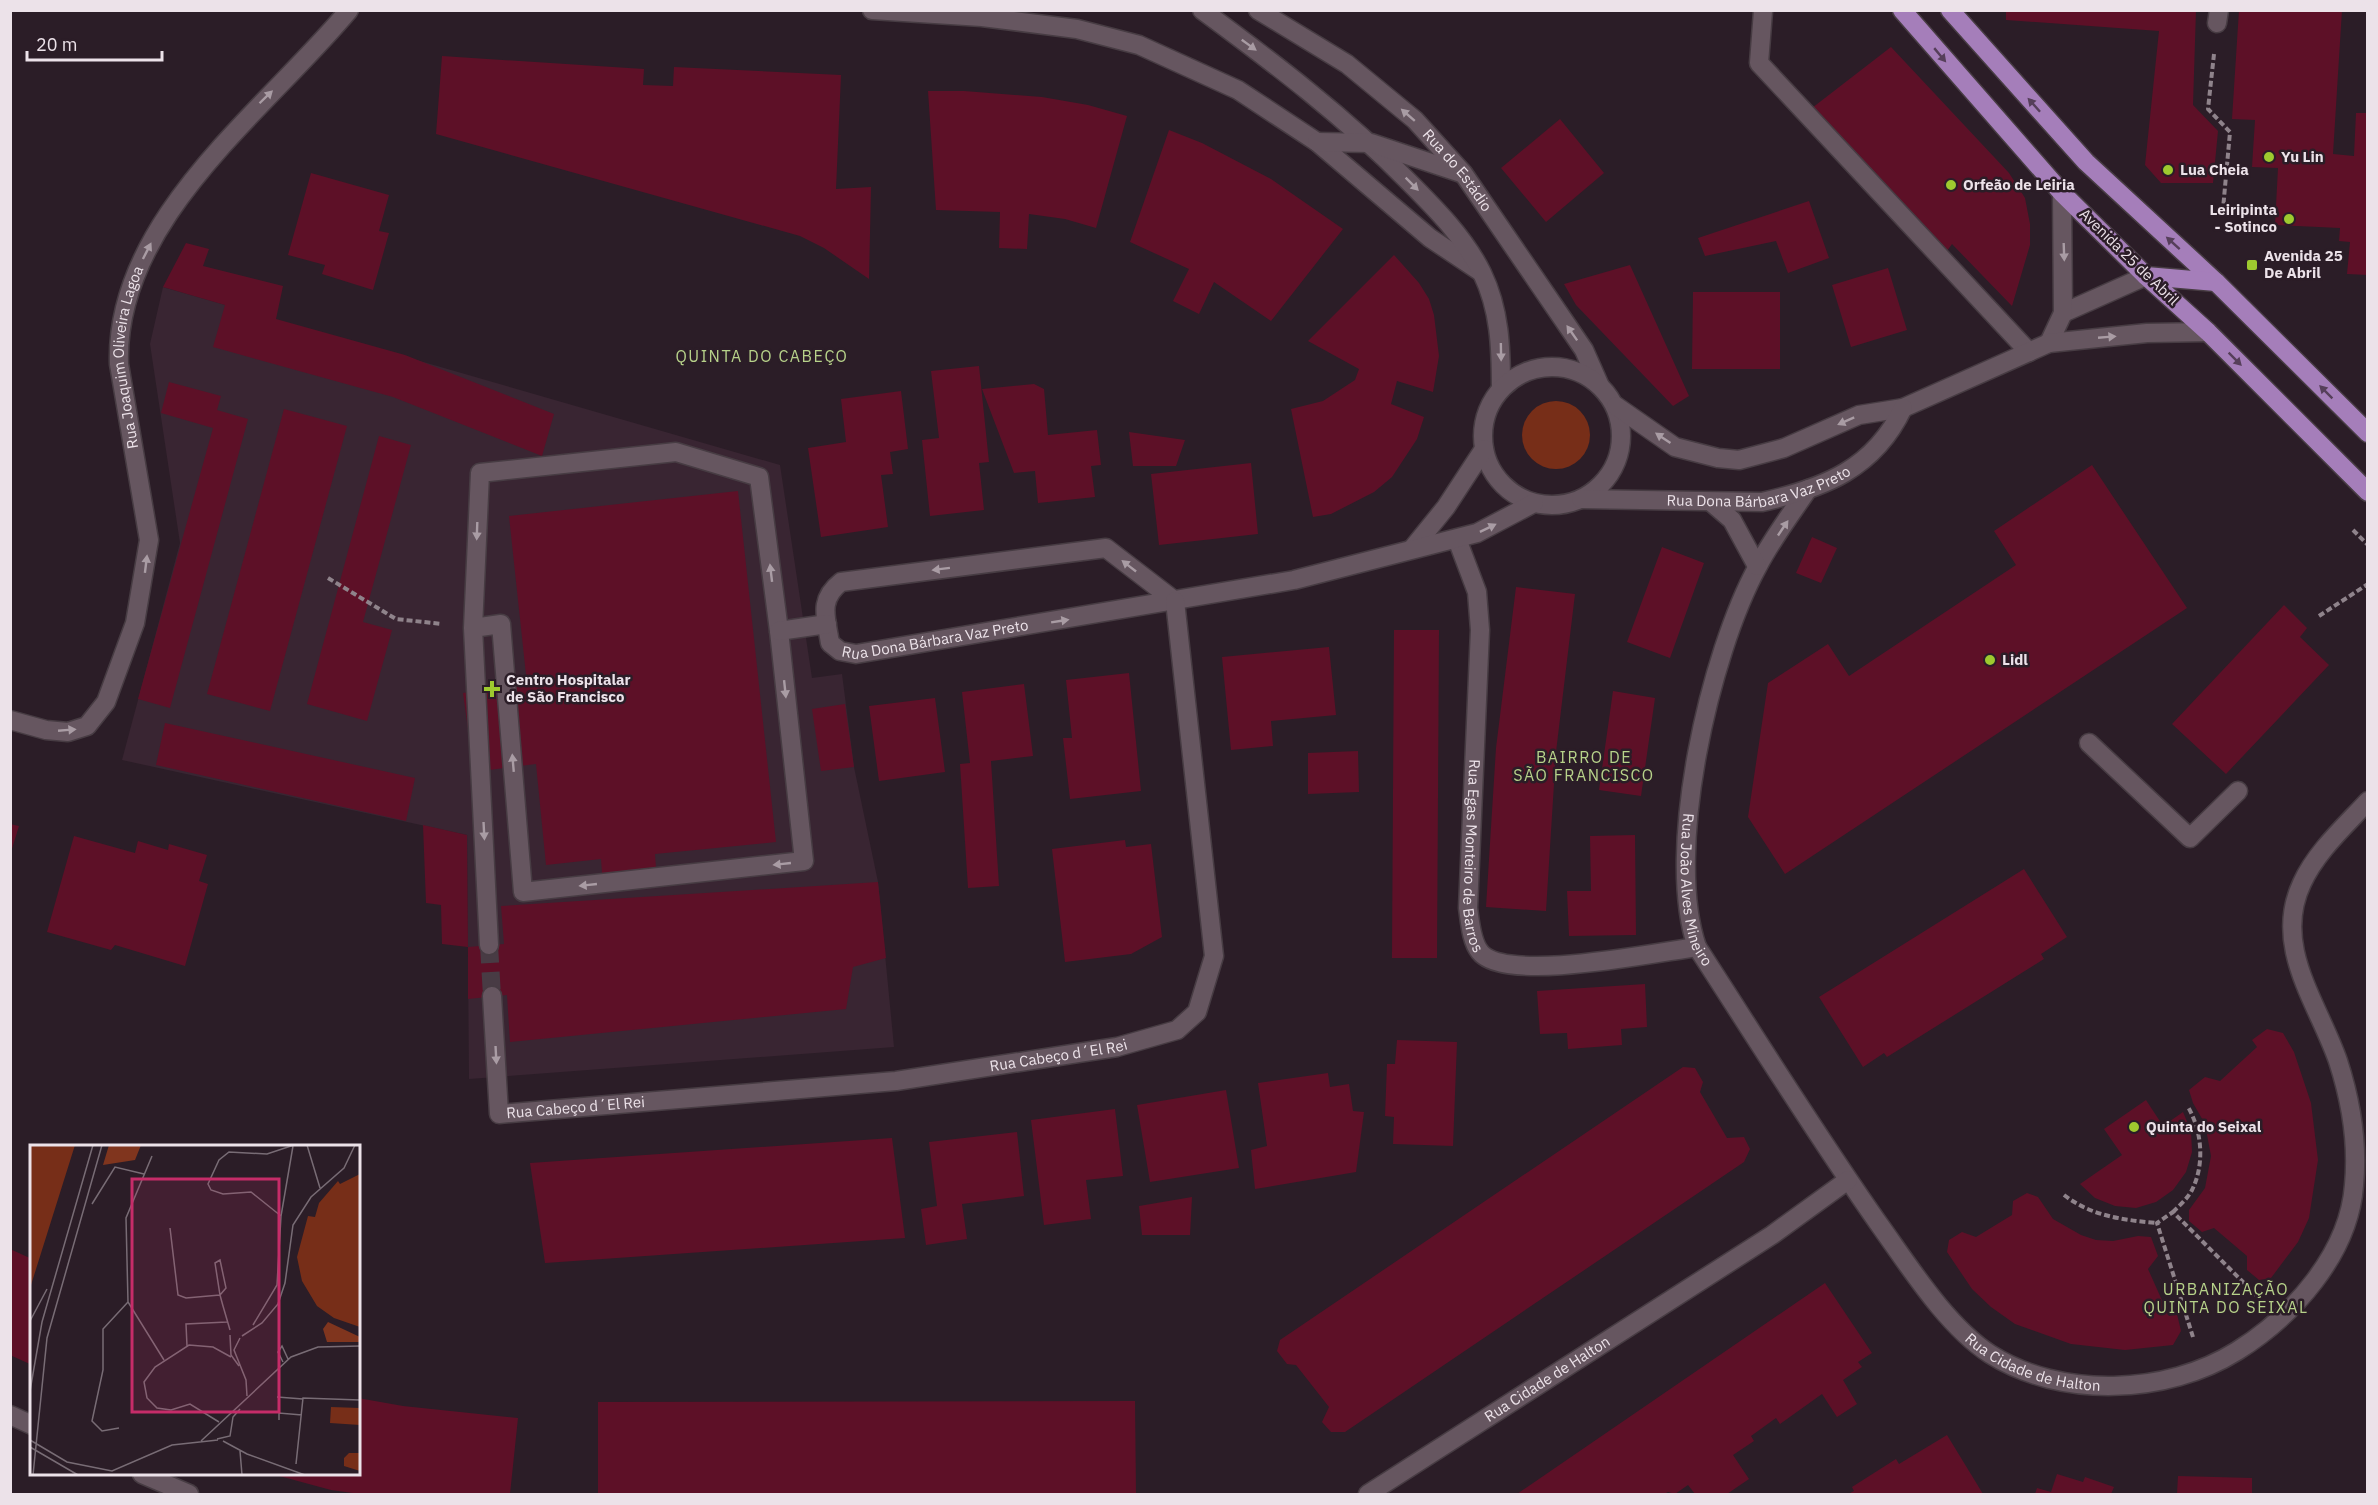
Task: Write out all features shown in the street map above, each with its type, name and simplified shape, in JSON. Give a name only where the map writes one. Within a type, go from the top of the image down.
[{"type":"main road","name":"Avenida 25 de Abril","points":[[1902,10],[2062,193],[2146,276],[2208,332],[2367,492]]},
{"type":"main road","points":[[1950,10],[2086,162],[2216,282],[2367,433]]},
{"type":"main road","points":[[2146,276],[2216,282]]},
{"type":"street","name":"Rua Joaquim Oliveira Lagoa","points":[[10,720],[68,732],[87,726],[106,702],[135,623],[149,540],[119,364],[118,342],[130,285],[163,220],[252,111],[316,50],[349,10]]},
{"type":"street","points":[[872,10],[982,17],[1077,28],[1139,45],[1238,90],[1317,142],[1430,238],[1481,272]]},
{"type":"street","points":[[1202,10],[1280,67],[1371,143],[1441,214],[1481,272],[1495,308],[1501,335],[1502,388]]},
{"type":"street","name":"Rua do Estádio","points":[[1258,10],[1347,64],[1415,120],[1462,173],[1584,350],[1599,384]]},
{"type":"street","points":[[1763,11],[1759,63],[2029,352]]},
{"type":"street","points":[[1317,142],[1371,143],[1462,173]]},
{"type":"street","points":[[2049,343],[2063,313],[2062,193]]},
{"type":"street","points":[[2063,313],[2096,296],[2146,276]]},
{"type":"street","name":"Rua Dona Bárbara Vaz Preto","points":[[1616,406],[1675,447],[1718,458],[1738,460],[1784,448],[1859,415],[1903,408],[2049,343],[2147,333],[2208,332]]},
{"type":"street","points":[[1560,366],[1581,372],[1599,384],[1616,406],[1622,427],[1621,449],[1613,470],[1599,487],[1581,499],[1566,504],[1534,503],[1516,495],[1502,483],[1490,467],[1484,449],[1485,417],[1502,388],[1518,374],[1539,367],[1560,366]]},
{"type":"street","name":"Rua Dona Bárbara Vaz Preto","points":[[1581,499],[1762,502],[1808,489],[1861,463],[1881,447],[1903,408]]},
{"type":"street","points":[[1412,549],[1446,507],[1484,449]]},
{"type":"street","points":[[473,628],[501,624],[523,892],[804,861],[779,631],[759,477],[676,452],[480,472],[473,628],[489,945]]},
{"type":"street","name":"Rua João Alves Mineiro","points":[[1808,489],[1757,566],[1714,681],[1694,772],[1686,900],[1690,925],[1697,947],[1848,1180]]},
{"type":"street","points":[[1711,502],[1732,520],[1757,566]]},
{"type":"street","name":"Rua Dona Bárbara Vaz Preto","points":[[1175,601],[1106,548],[841,582],[828,592],[824,609],[830,643],[840,651],[856,654],[1175,601],[1294,580],[1477,533],[1534,503]]},
{"type":"street","name":"Rua Egas Monteiro de Barros","points":[[1456,539],[1477,592],[1480,630],[1468,908],[1472,933],[1480,952],[1495,963],[1560,966],[1697,947]]},
{"type":"street","name":"Rua Cabeço d´El Rei","points":[[492,996],[499,1114],[896,1081],[1117,1047],[1177,1030],[1197,1012],[1214,956],[1175,601]]},
{"type":"street","points":[[779,631],[827,624]]},
{"type":"street","points":[[2089,743],[2190,838],[2238,791]]},
{"type":"street","name":"Rua Cidade de Halton","points":[[1368,1494],[1772,1235],[1848,1180],[1912,1272],[1965,1334],[1989,1353],[2014,1366],[2065,1382],[2098,1386],[2138,1384],[2202,1368],[2252,1341],[2294,1306],[2316,1278],[2348,1217],[2354,1187],[2351,1107],[2337,1059],[2294,959],[2292,932],[2294,909],[2302,883],[2331,842],[2367,801]]},
{"type":"street","points":[[10,1415],[30,1424]]},
{"type":"street","points":[[146,1475],[189,1494]]},
{"type":"path","points":[[2218,17],[2208,109],[2230,132],[2223,209]]},
{"type":"path","points":[[2353,530],[2367,545]]},
{"type":"path","points":[[328,578],[396,619],[473,628]]},
{"type":"path","points":[[2319,616],[2367,584]]},
{"type":"path","points":[[2064,1195],[2077,1205],[2100,1214],[2128,1220],[2157,1223],[2173,1212],[2192,1191],[2199,1164],[2200,1137],[2188,1107]]},
{"type":"path","points":[[2173,1212],[2261,1299]]},
{"type":"path","points":[[2157,1223],[2196,1344]]},
{"type":"shaded area","name":"Centro Hospitalar de São Francisco","points":[[163,287],[780,465],[812,678],[842,674],[854,767],[878,882],[894,1047],[469,1079],[467,835],[122,760],[180,543],[150,344]]},
{"type":"shaded area","points":[[1556,401],[1569,404],[1580,411],[1587,422],[1590,435],[1587,448],[1580,459],[1569,466],[1556,469],[1543,466],[1532,459],[1525,448],[1522,435],[1525,422],[1532,411],[1543,404]]},
{"type":"building","points":[[2006,10],[2196,10],[2193,105],[2218,131],[2213,183],[2161,183],[2145,165],[2159,31],[2006,20]]},
{"type":"building","points":[[2239,10],[2342,10],[2333,154],[2354,156],[2356,113],[2368,113],[2368,275],[2347,274],[2350,242],[2339,241],[2340,228],[2275,225],[2278,168],[2252,167],[2255,120],[2232,119]]},
{"type":"building","name":"Orfeão de Leiria","points":[[1891,47],[2009,173],[2025,198],[2030,224],[2030,245],[2012,306],[1952,244],[1947,251],[1812,108]]},
{"type":"building","points":[[442,56],[644,69],[643,85],[673,86],[674,67],[841,75],[836,189],[871,187],[869,279],[824,248],[800,236],[436,134]]},
{"type":"building","points":[[928,91],[964,91],[1042,97],[1088,105],[1127,116],[1096,228],[1065,219],[1029,214],[1027,249],[999,248],[1000,212],[936,210]]},
{"type":"building","points":[[1560,119],[1604,173],[1546,222],[1501,168]]},
{"type":"building","points":[[1169,130],[1202,143],[1271,179],[1343,229],[1271,321],[1214,282],[1199,314],[1173,301],[1189,269],[1130,242]]},
{"type":"building","points":[[311,173],[389,195],[379,231],[389,233],[373,290],[322,274],[325,265],[288,255]]},
{"type":"building","points":[[1809,201],[1829,258],[1788,273],[1776,241],[1705,256],[1698,238]]},
{"type":"building","points":[[186,243],[209,249],[203,266],[283,286],[276,319],[405,355],[554,414],[542,456],[393,397],[213,347],[225,305],[163,287]]},
{"type":"building","points":[[1394,255],[1419,283],[1429,299],[1434,315],[1439,356],[1433,392],[1397,381],[1391,404],[1424,417],[1417,439],[1392,477],[1374,492],[1331,514],[1313,517],[1291,409],[1323,401],[1355,380],[1359,369],[1308,341]]},
{"type":"building","points":[[1630,265],[1689,396],[1673,406],[1576,305],[1564,284]]},
{"type":"building","points":[[1888,268],[1907,330],[1851,347],[1832,285]]},
{"type":"building","points":[[1693,292],[1780,292],[1780,369],[1692,369]]},
{"type":"building","points":[[979,366],[989,462],[979,463],[984,510],[930,516],[922,440],[939,438],[931,371]]},
{"type":"building","points":[[169,382],[221,396],[217,410],[248,419],[170,708],[138,699],[213,428],[161,413]]},
{"type":"building","points":[[1034,384],[1044,389],[1048,435],[1097,430],[1101,465],[1091,466],[1095,497],[1038,503],[1035,471],[1014,473],[982,389]]},
{"type":"building","points":[[901,391],[908,449],[890,452],[893,474],[881,475],[888,527],[821,537],[808,448],[846,442],[841,399]]},
{"type":"building","points":[[284,409],[347,426],[270,711],[207,694]]},
{"type":"building","points":[[1129,432],[1185,440],[1176,466],[1133,466]]},
{"type":"building","points":[[379,436],[411,445],[363,622],[392,630],[367,721],[307,704]]},
{"type":"building","points":[[1251,463],[1258,534],[1159,545],[1151,474]]},
{"type":"building","name":"Lidl","points":[[2092,465],[2187,608],[1785,874],[1748,817],[1768,683],[1828,644],[1849,676],[2016,565],[1994,531]]},
{"type":"building","points":[[738,491],[776,842],[655,854],[656,868],[602,873],[601,859],[546,865],[536,764],[474,772],[463,693],[527,684],[509,516]]},
{"type":"building","points":[[1812,537],[1837,548],[1821,583],[1796,573]]},
{"type":"building","points":[[1662,547],[1704,563],[1670,658],[1627,642]]},
{"type":"building","points":[[1516,587],[1575,594],[1556,752],[1546,911],[1486,907],[1496,748]]},
{"type":"building","points":[[2284,605],[2307,628],[2300,637],[2329,665],[2226,774],[2172,724]]},
{"type":"building","points":[[1394,630],[1439,630],[1437,958],[1392,958]]},
{"type":"building","points":[[1329,647],[1336,715],[1271,721],[1273,746],[1231,750],[1222,657]]},
{"type":"building","points":[[1129,673],[1141,791],[1070,799],[1063,738],[1072,738],[1066,680]]},
{"type":"building","points":[[1024,684],[1033,756],[991,761],[999,886],[968,888],[960,764],[970,763],[962,692]]},
{"type":"building","points":[[1613,691],[1655,698],[1641,796],[1599,790]]},
{"type":"building","points":[[935,698],[945,772],[879,781],[869,706]]},
{"type":"building","points":[[845,704],[854,767],[821,771],[812,709]]},
{"type":"building","points":[[165,723],[415,778],[406,821],[156,765]]},
{"type":"building","points":[[1358,751],[1359,792],[1308,794],[1308,753]]},
{"type":"building","points":[[10,824],[19,826],[11,852],[10,852]]},
{"type":"building","points":[[423,825],[467,835],[468,947],[442,944],[441,905],[426,903]]},
{"type":"building","points":[[1635,835],[1636,935],[1569,936],[1567,891],[1591,891],[1590,836]]},
{"type":"building","points":[[74,836],[135,853],[138,841],[168,850],[169,844],[207,855],[199,881],[208,884],[185,966],[115,945],[111,950],[47,932]]},
{"type":"building","points":[[1125,840],[1126,847],[1151,844],[1162,937],[1131,954],[1065,962],[1052,849]]},
{"type":"building","points":[[2024,869],[2067,937],[2041,954],[2044,959],[1887,1057],[1884,1053],[1863,1067],[1819,997]]},
{"type":"building","points":[[878,882],[886,958],[853,967],[846,1009],[510,1042],[507,995],[468,999],[468,947],[504,944],[501,906]]},
{"type":"building","points":[[1645,984],[1647,1027],[1621,1029],[1622,1045],[1568,1049],[1567,1033],[1540,1034],[1537,991]]},
{"type":"building","points":[[2267,1029],[2283,1033],[2294,1052],[2311,1103],[2318,1160],[2309,1218],[2298,1242],[2271,1278],[2259,1280],[2247,1270],[2247,1256],[2214,1228],[2202,1232],[2189,1221],[2189,1210],[2205,1188],[2211,1156],[2205,1124],[2193,1103],[2189,1090],[2205,1077],[2220,1081],[2257,1047],[2252,1040]]},
{"type":"building","points":[[1397,1040],[1457,1042],[1453,1146],[1393,1144],[1394,1117],[1385,1116],[1387,1064],[1395,1064]]},
{"type":"building","points":[[1683,1067],[1695,1068],[1703,1082],[1700,1092],[1727,1138],[1744,1137],[1750,1149],[1744,1162],[1345,1432],[1331,1432],[1322,1422],[1329,1407],[1296,1365],[1287,1364],[1277,1351],[1280,1340]]},
{"type":"building","points":[[1328,1073],[1330,1087],[1349,1084],[1353,1111],[1364,1112],[1356,1172],[1255,1189],[1251,1150],[1267,1146],[1258,1083]]},
{"type":"building","points":[[1226,1090],[1239,1168],[1150,1182],[1137,1105]]},
{"type":"building","points":[[2146,1100],[2163,1126],[2183,1112],[2191,1131],[2192,1152],[2186,1172],[2173,1190],[2156,1202],[2136,1208],[2115,1206],[2095,1198],[2080,1184],[2122,1155],[2104,1129]]},
{"type":"building","points":[[1115,1109],[1123,1176],[1086,1180],[1091,1219],[1044,1225],[1031,1120]]},
{"type":"building","points":[[1017,1132],[1024,1196],[962,1204],[967,1239],[926,1245],[921,1209],[937,1206],[929,1142]]},
{"type":"building","points":[[892,1138],[905,1238],[545,1263],[530,1163]]},
{"type":"building","points":[[2027,1193],[2038,1197],[2053,1219],[2081,1235],[2096,1240],[2113,1241],[2138,1236],[2151,1237],[2158,1256],[2148,1269],[2169,1316],[2177,1314],[2181,1331],[2173,1345],[2125,1350],[2071,1344],[2015,1324],[1991,1307],[1972,1289],[1947,1252],[1949,1240],[1962,1232],[1976,1237],[2012,1215],[2013,1201]]},
{"type":"building","points":[[1192,1197],[1190,1235],[1142,1235],[1139,1206]]},
{"type":"building","points":[[10,1249],[30,1258],[30,1364],[10,1355]]},
{"type":"building","points":[[1825,1283],[1872,1353],[1858,1362],[1862,1367],[1843,1380],[1857,1404],[1837,1417],[1822,1394],[1780,1424],[1776,1418],[1751,1436],[1754,1441],[1733,1455],[1749,1479],[1727,1494],[1695,1494],[1688,1485],[1675,1494],[1668,1492],[1664,1494],[1517,1494]]},
{"type":"building","points":[[360,1398],[403,1406],[518,1418],[510,1494],[360,1494],[331,1490],[276,1475],[360,1475]]},
{"type":"building","points":[[1135,1401],[1136,1494],[598,1494],[598,1402]]},
{"type":"building","points":[[1947,1435],[1983,1494],[1848,1494],[1854,1491],[1852,1487],[1896,1459],[1899,1464]]},
{"type":"building","points":[[2057,1474],[2083,1482],[2085,1477],[2114,1487],[2111,1494],[2035,1494],[2037,1488],[2051,1492]]},
{"type":"building","points":[[2178,1476],[2252,1478],[2252,1494],[2177,1494]]},
{"type":"tunnel","points":[[489,945],[492,996]]},
{"type":"place","name":"Yu Lin","points":[[2269,157]]},
{"type":"place","name":"Lua Cheia","points":[[2168,170]]},
{"type":"place","name":"Orfeão de Leiria","points":[[1951,185]]},
{"type":"place","name":"Leiripinta - Sotinco","points":[[2289,219]]},
{"type":"place","name":"Avenida 25 De Abril","points":[[2252,265]]},
{"type":"place","name":"Lidl","points":[[1990,660]]},
{"type":"place","name":"Centro Hospitalar de São Francisco","points":[[492,689]]},
{"type":"place","name":"Quinta do Seixal","points":[[2134,1127]]},
{"type":"district","name":"QUINTA DO CABEÇO","points":[[762,356]]},
{"type":"district","name":"BAIRRO DE SÃO FRANCISCO","points":[[1584,766]]},
{"type":"district","name":"URBANIZAÇÃO QUINTA DO SEIXAL","points":[[2226,1298]]}]
